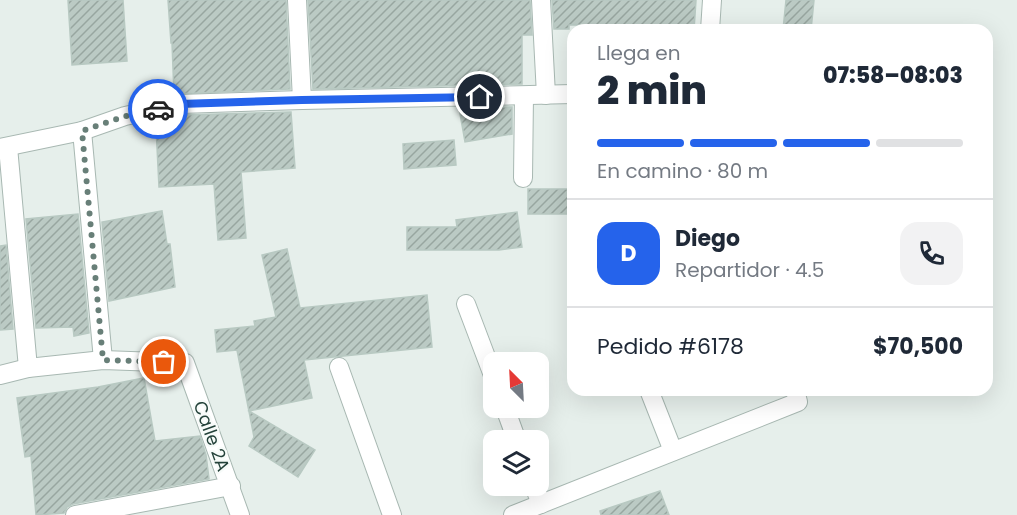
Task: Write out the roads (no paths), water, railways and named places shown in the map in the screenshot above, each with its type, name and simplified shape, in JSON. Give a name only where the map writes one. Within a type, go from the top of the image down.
[{"type":"street","points":[[297,0],[302,100]]},
{"type":"street","points":[[541,0],[546,95]]},
{"type":"street","points":[[710,24],[712,0]]},
{"type":"street","points":[[28,368],[4,148],[82,131],[126,116],[180,104],[567,94]]},
{"type":"street","points":[[523,178],[524,96]]},
{"type":"street","points":[[82,131],[103,360]]},
{"type":"street","points":[[466,304],[484,352]]},
{"type":"street","name":"Calle 2A","points":[[0,375],[28,368],[103,360],[185,363],[240,515]]},
{"type":"street","points":[[339,367],[392,515]]},
{"type":"street","points":[[651,396],[673,451]]},
{"type":"street","points":[[513,515],[798,402],[796,396]]},
{"type":"street","points":[[75,515],[231,486]]},
{"type":"street","points":[[538,496],[541,504]]}]
